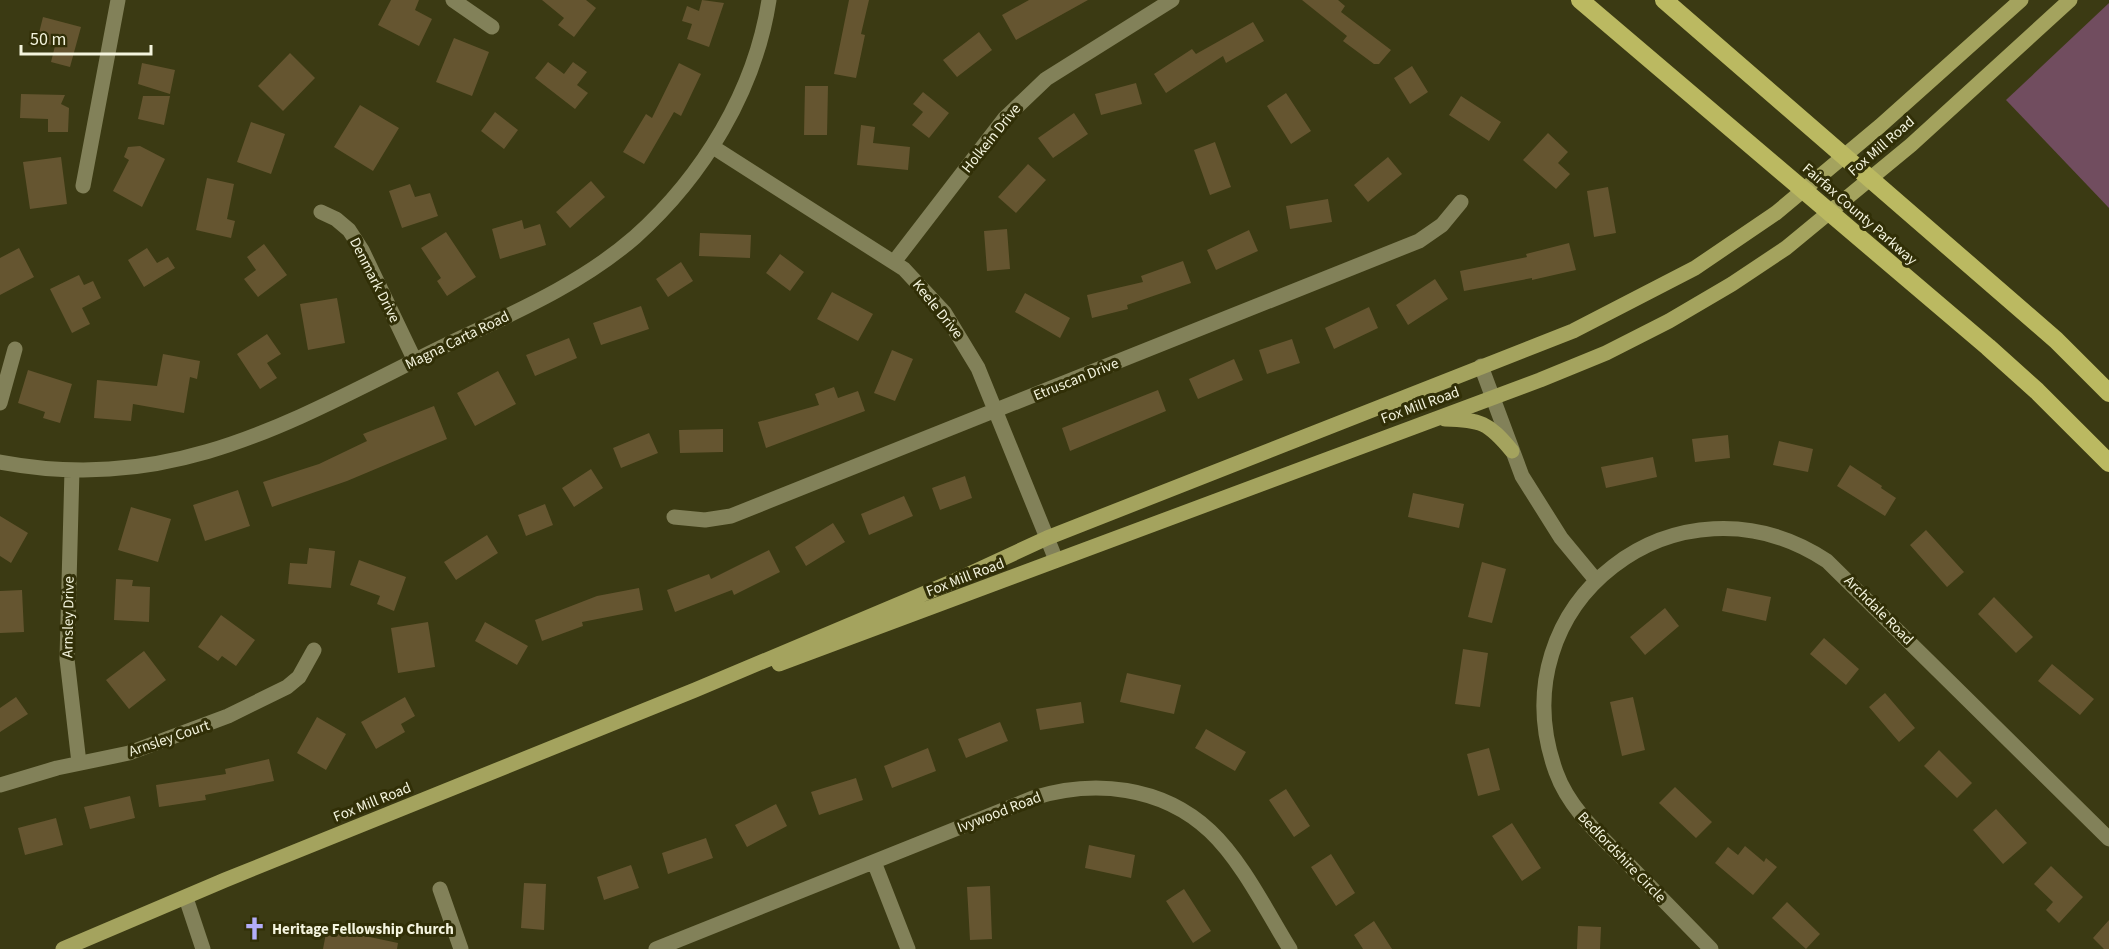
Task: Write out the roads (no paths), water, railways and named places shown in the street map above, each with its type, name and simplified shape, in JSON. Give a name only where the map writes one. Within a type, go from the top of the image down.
[{"type":"highway","name":"Fairfax County Parkway","points":[[1580,0],[2037,391],[2109,464]]},
{"type":"highway","points":[[1664,0],[2056,340],[2109,393]]},
{"type":"main road","name":"Fox Mill Road","points":[[63,949],[695,690],[954,581],[1047,538],[1573,331],[1648,293],[1736,242],[1844,158],[2021,0]]},
{"type":"main road","name":"Fox Mill Road","points":[[695,690],[796,658],[1493,398],[1606,353],[1703,302],[1786,248],[1870,180],[2070,0]]},
{"type":"main road","points":[[1436,418],[1480,422],[1491,428],[1512,451]]},
{"type":"street","points":[[83,186],[118,0]]},
{"type":"street","points":[[453,0],[492,27]]},
{"type":"street","name":"Magna Carta Road","points":[[0,462],[72,470],[131,468],[206,454],[271,431],[547,296],[609,258],[637,235],[690,177],[713,147],[748,77],[761,40],[769,0]]},
{"type":"street","name":"Holkein Drive","points":[[894,262],[1004,119],[1024,98],[1071,62],[1172,0]]},
{"type":"street","name":"Keele Drive","points":[[713,147],[904,268],[930,296],[957,331],[978,368],[1056,560]]},
{"type":"street","name":"Etruscan Drive","points":[[675,517],[705,520],[731,516],[996,412],[1419,241],[1442,225],[1461,202]]},
{"type":"street","name":"Denmark Drive","points":[[321,212],[336,219],[349,230],[362,250],[415,361]]},
{"type":"street","points":[[0,403],[15,349]]},
{"type":"street","points":[[1481,366],[1512,451],[1540,508],[1595,579]]},
{"type":"street","name":"Arnsley Drive","points":[[72,470],[67,659],[79,763]]},
{"type":"street","name":"Archdale Road","points":[[1595,579],[1645,546],[1688,531],[1720,527],[1752,530],[1798,544],[1840,571],[2109,839]]},
{"type":"street","name":"Bedfordshire Circle","points":[[1595,579],[1581,595],[1564,624],[1551,659],[1545,716],[1551,755],[1566,793],[1578,811],[1712,949]]},
{"type":"street","name":"Arnsley Court","points":[[0,785],[79,763],[129,753],[228,716],[287,687],[299,677],[314,650]]},
{"type":"street","name":"Ivywood Road","points":[[656,949],[1050,793],[1086,787],[1143,793],[1190,814],[1210,831],[1228,852],[1290,949]]},
{"type":"street","points":[[874,862],[908,949]]},
{"type":"street","points":[[440,889],[461,949]]},
{"type":"street","points":[[186,898],[203,949]]},
{"type":"place","name":"Heritage Fellowship Church","points":[[254,929]]}]
